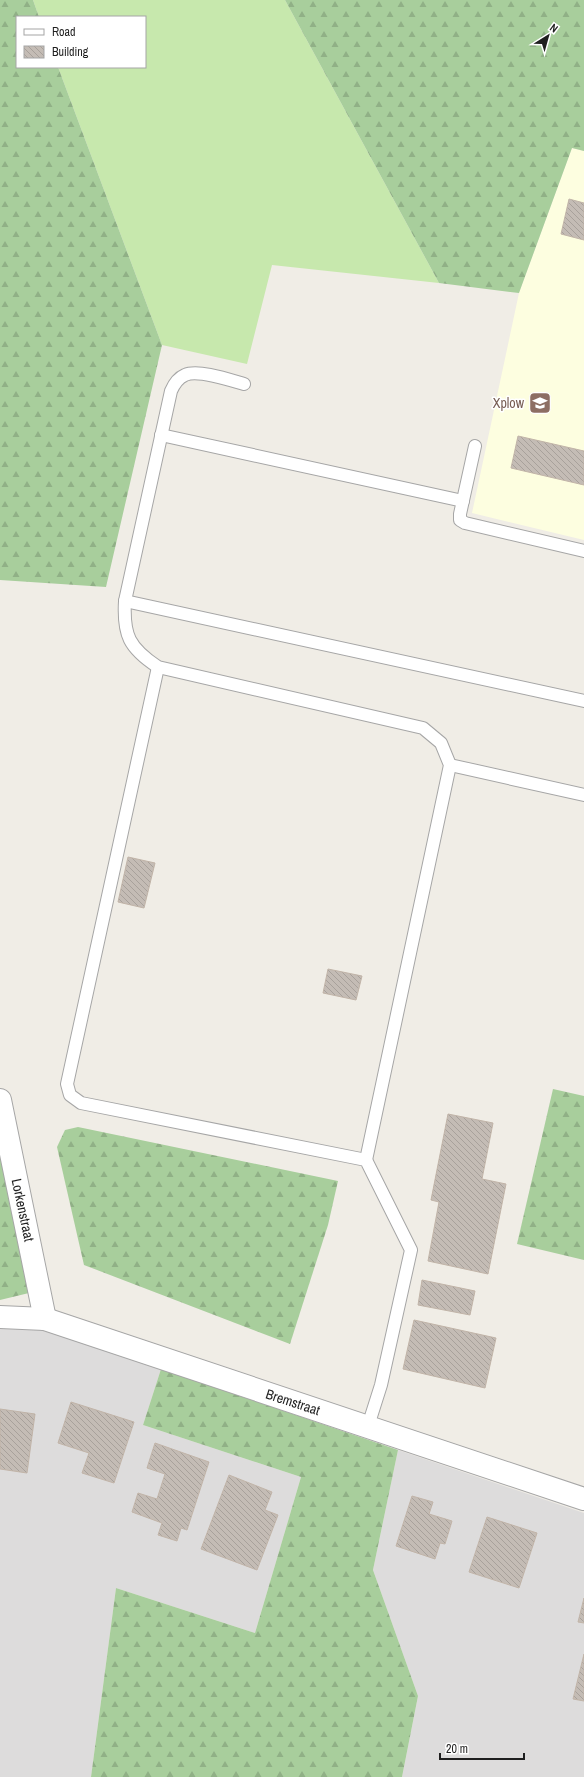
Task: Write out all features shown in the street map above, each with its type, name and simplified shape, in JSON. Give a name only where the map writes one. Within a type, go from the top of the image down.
[{"type":"street","name":"Lorkenstraat","points":[[0,1100],[45,1319]]},
{"type":"street","name":"Bremstraat","points":[[0,1317],[45,1319],[584,1499]]},
{"type":"lane","points":[[244,384],[198,373],[186,374],[176,381],[171,391],[126,601],[124,622],[130,641],[143,657],[158,667],[423,728],[441,743],[450,765],[366,1160],[412,1250],[381,1385],[368,1426]]},
{"type":"lane","points":[[161,435],[463,501]]},
{"type":"lane","points":[[475,446],[460,520],[465,523],[584,551]]},
{"type":"lane","points":[[126,601],[584,701]]},
{"type":"lane","points":[[158,667],[67,1084],[70,1095],[81,1103],[366,1160]]},
{"type":"lane","points":[[450,765],[584,795]]},
{"type":"shaded area","name":"Xplow","points":[[572,148],[584,151],[584,540],[472,513],[519,293]]},
{"type":"shaded area","points":[[0,1323],[40,1330],[161,1369],[143,1425],[301,1477],[255,1633],[116,1588],[91,1777],[0,1777]]},
{"type":"shaded area","points":[[398,1450],[584,1513],[584,1777],[402,1777],[418,1696],[373,1570]]},
{"type":"green space","points":[[0,0],[33,0],[39,16],[16,16],[16,68],[58,68],[162,345],[106,587],[0,580]]},
{"type":"green space","points":[[33,0],[285,0],[439,283],[272,265],[247,364],[162,345],[58,68],[146,68],[146,16],[39,16]]},
{"type":"green space","points":[[285,0],[584,0],[584,151],[572,148],[519,293],[439,283]]},
{"type":"green space","points":[[553,1089],[584,1096],[584,1260],[517,1244]]},
{"type":"green space","points":[[78,1127],[338,1181],[328,1225],[290,1344],[84,1265],[57,1147],[65,1130]]},
{"type":"green space","points":[[0,1148],[29,1293],[0,1300]]},
{"type":"green space","points":[[161,1369],[398,1450],[373,1570],[418,1696],[402,1777],[91,1777],[116,1588],[255,1633],[301,1477],[143,1425]]},
{"type":"building","points":[[569,199],[584,203],[584,240],[561,234]]},
{"type":"building","points":[[518,436],[584,451],[584,485],[511,468]]},
{"type":"building","points":[[128,857],[155,863],[144,908],[118,902]]},
{"type":"building","points":[[328,969],[362,976],[356,1000],[323,993]]},
{"type":"building","points":[[448,1114],[493,1123],[482,1179],[506,1184],[488,1274],[428,1261],[439,1202],[431,1200]]},
{"type":"building","points":[[422,1280],[475,1291],[470,1315],[418,1305]]},
{"type":"building","points":[[414,1320],[496,1338],[485,1388],[403,1369]]},
{"type":"building","points":[[71,1402],[134,1422],[114,1483],[82,1473],[89,1453],[58,1443]]},
{"type":"building","points":[[0,1409],[35,1414],[27,1473],[0,1469]]},
{"type":"building","points":[[155,1443],[209,1462],[187,1530],[181,1528],[177,1541],[158,1535],[162,1523],[132,1512],[138,1493],[157,1499],[165,1474],[147,1468]]},
{"type":"building","points":[[229,1475],[272,1492],[265,1510],[278,1515],[257,1570],[201,1549]]},
{"type":"building","points":[[412,1496],[433,1502],[429,1514],[452,1521],[445,1544],[440,1543],[435,1559],[396,1546]]},
{"type":"building","points":[[487,1517],[537,1533],[519,1588],[469,1572]]},
{"type":"building","points":[[584,1598],[584,1623],[578,1622]]},
{"type":"building","points":[[584,1654],[584,1701],[573,1699]]},
{"type":"place","name":"Xplow","points":[[540,403]]}]
